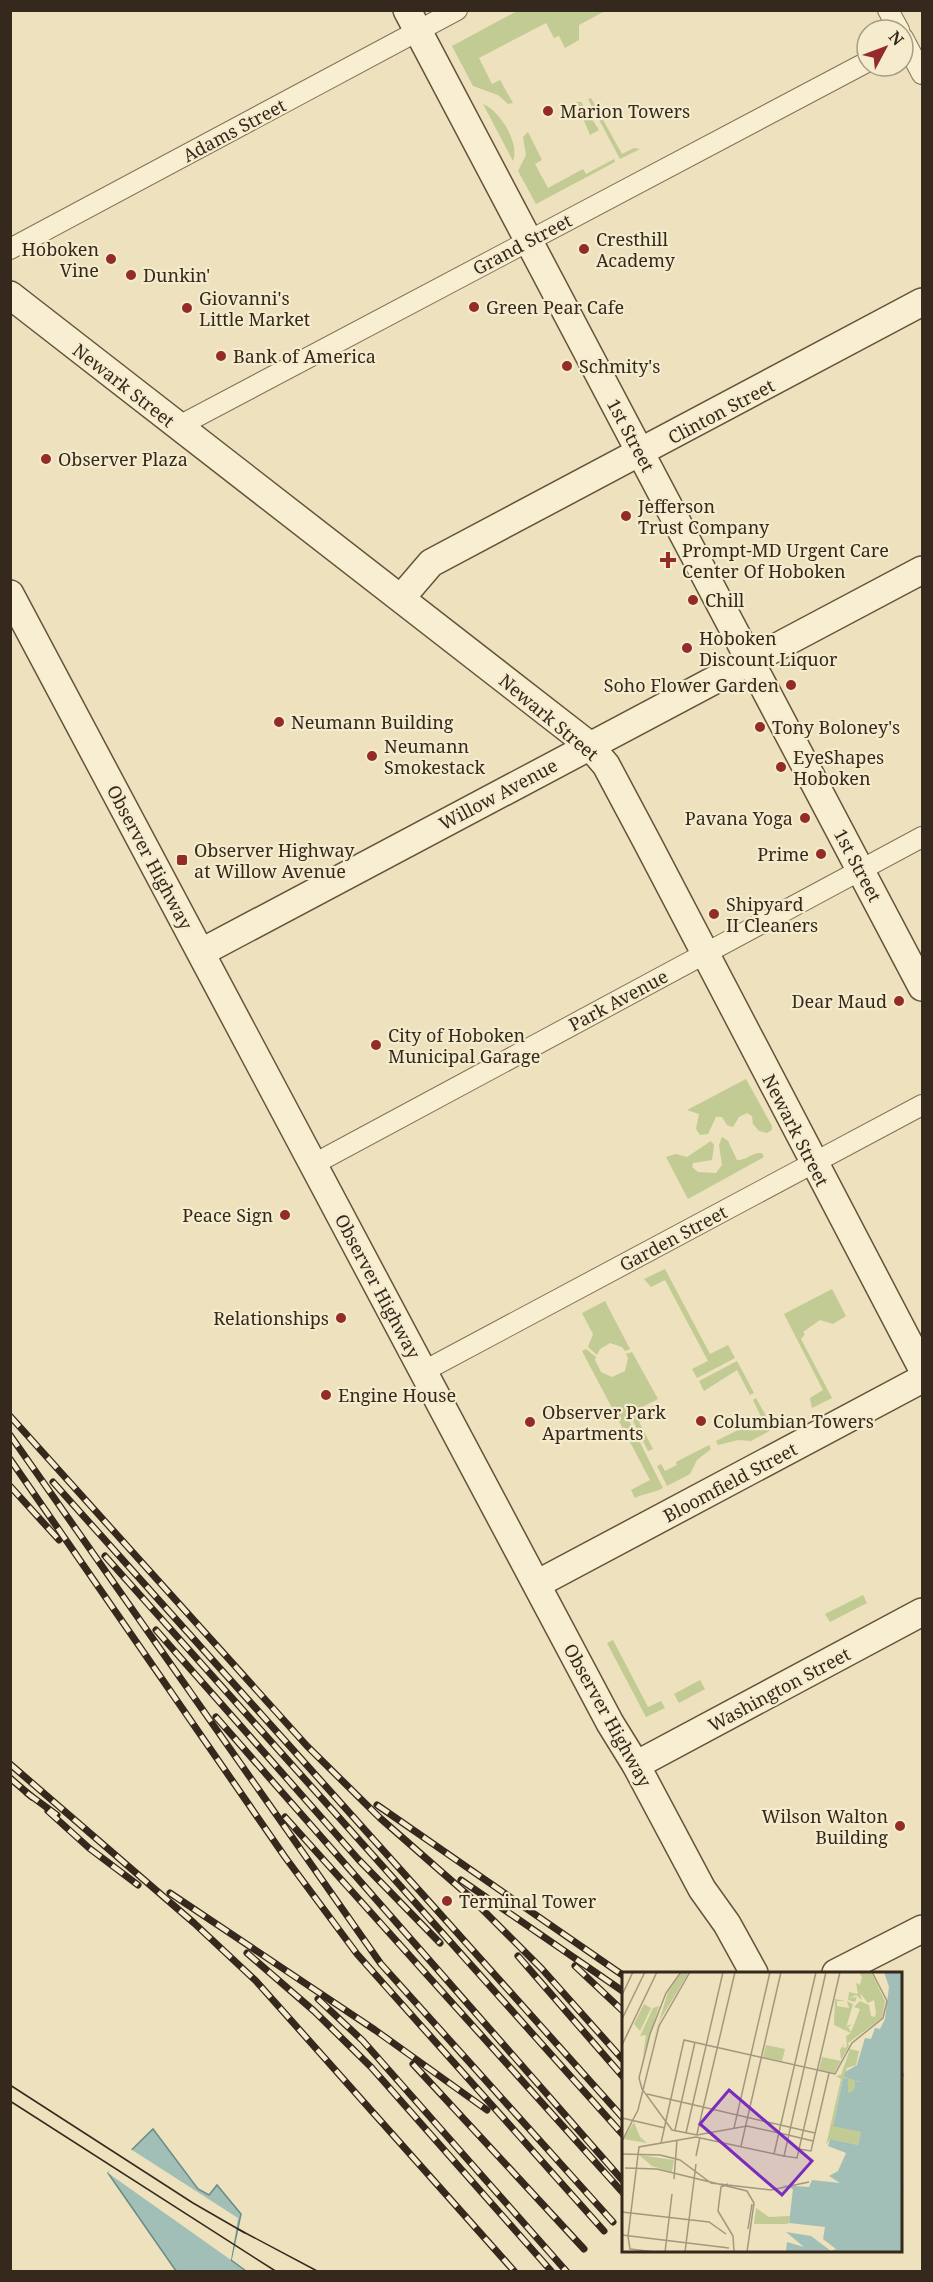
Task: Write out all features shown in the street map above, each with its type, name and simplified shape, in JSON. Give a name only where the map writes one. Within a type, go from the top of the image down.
[{"type":"main road","name":"1st Street","points":[[413,21],[922,987]]},
{"type":"main road","name":"Newark Street","points":[[10,296],[589,745],[606,765],[706,952],[814,1164],[922,1368]]},
{"type":"main road","name":"Clinton Street","points":[[401,598],[430,563],[641,454],[922,302]]},
{"type":"main road","name":"Willow Avenue","points":[[202,952],[922,570]]},
{"type":"main road","name":"Observer Highway","points":[[10,594],[610,1723],[636,1765],[702,1889],[727,1924],[753,1972]]},
{"type":"main road","name":"Bloomfield Street","points":[[537,1584],[922,1378]]},
{"type":"main road","name":"Washington Street","points":[[636,1765],[922,1612]]},
{"type":"main road","points":[[838,1972],[922,1929]]},
{"type":"street","name":"Adams Street","points":[[10,249],[413,21],[457,10]]},
{"type":"street","points":[[915,58],[922,74]]},
{"type":"street","name":"Grand Street","points":[[177,427],[855,68]]},
{"type":"street","name":"Park Avenue","points":[[314,1164],[922,837]]},
{"type":"street","name":"Garden Street","points":[[424,1371],[922,1105]]},
{"type":"green space","points":[[519,10],[605,11],[579,25],[579,40],[565,48],[559,36],[554,38],[546,23],[479,58],[492,84],[500,80],[513,103],[508,104],[498,95],[473,86],[452,46]]},
{"type":"green space","points":[[591,98],[622,154],[634,148],[640,149],[620,159],[588,99]]},
{"type":"green space","points":[[576,102],[581,102],[599,130],[590,135]]},
{"type":"green space","points":[[483,104],[496,113],[507,128],[514,145],[513,161]]},
{"type":"green space","points":[[528,132],[542,160],[535,164],[548,188],[583,169],[586,174],[614,159],[615,162],[536,204],[518,171],[526,155],[523,137]]},
{"type":"green space","points":[[746,1079],[772,1126],[772,1130],[767,1133],[759,1131],[753,1124],[752,1116],[747,1113],[739,1117],[733,1127],[727,1125],[722,1117],[716,1117],[708,1134],[700,1135],[696,1129],[699,1114],[687,1110]]},
{"type":"green space","points":[[722,1137],[728,1141],[737,1160],[758,1153],[762,1153],[764,1157],[688,1199],[666,1157],[676,1154],[687,1157],[711,1141],[714,1145],[712,1160],[693,1163],[692,1167],[698,1172],[716,1173],[722,1165],[719,1145]]},
{"type":"green space","points":[[665,1269],[710,1354],[728,1345],[735,1358],[697,1378],[692,1369],[708,1361],[665,1280],[651,1287],[644,1279]]},
{"type":"green space","points":[[832,1289],[846,1316],[833,1324],[820,1320],[803,1332],[805,1334],[801,1339],[832,1398],[812,1408],[810,1398],[823,1390],[784,1314]]},
{"type":"green space","points":[[605,1301],[630,1349],[625,1351],[622,1347],[610,1343],[600,1349],[597,1355],[588,1347],[593,1334],[582,1313]]},
{"type":"green space","points":[[586,1349],[596,1357],[595,1360],[601,1372],[612,1377],[625,1371],[628,1358],[626,1354],[632,1352],[658,1399],[626,1415],[663,1488],[635,1498],[631,1490],[650,1480],[582,1351]]},
{"type":"green space","points":[[737,1361],[754,1393],[750,1395],[737,1370],[704,1391],[699,1381]]},
{"type":"green space","points":[[756,1398],[773,1429],[751,1441],[738,1440],[718,1445],[716,1441],[750,1424],[751,1427],[763,1421],[753,1400]]},
{"type":"green space","points":[[656,1404],[661,1413],[639,1422],[653,1449],[648,1451],[631,1417]]},
{"type":"green space","points":[[709,1445],[711,1449],[697,1460],[690,1474],[667,1486],[657,1466],[661,1464],[665,1471],[677,1465],[676,1462]]},
{"type":"green space","points":[[863,1595],[867,1603],[830,1622],[825,1614]]},
{"type":"green space","points":[[613,1640],[648,1707],[661,1701],[665,1708],[646,1717],[607,1643]]},
{"type":"green space","points":[[700,1680],[705,1689],[679,1703],[674,1694]]},
{"type":"water","points":[[153,2129],[198,2189],[209,2195],[217,2185],[241,2214],[231,2260],[246,2271],[176,2271],[108,2173]]},
{"type":"pier","points":[[129,2148],[238,2218],[231,2260],[108,2173],[113,2164]]},
{"type":"tram line","points":[[10,2085],[193,2203],[245,2233]]},
{"type":"tram line","points":[[10,2101],[277,2272]]},
{"type":"tram line","points":[[238,2229],[319,2272]]},
{"type":"railway","points":[[10,1416],[307,1746],[380,1818],[469,1896],[542,1969],[622,2059]]},
{"type":"railway","points":[[10,1435],[381,1964],[613,2222]]},
{"type":"railway","points":[[10,1459],[285,1857],[357,1954],[604,2231]]},
{"type":"railway","points":[[53,1482],[622,2117]]},
{"type":"railway","points":[[10,1486],[59,1540]]},
{"type":"railway","points":[[105,1556],[622,2134]]},
{"type":"railway","points":[[156,1630],[358,1859],[440,1943]]},
{"type":"railway","points":[[216,1717],[622,2180]]},
{"type":"railway","points":[[10,1764],[194,1923],[256,1981],[515,2272]]},
{"type":"railway","points":[[10,1778],[32,1797]]},
{"type":"railway","points":[[27,1793],[57,1815]]},
{"type":"railway","points":[[377,1805],[622,1975]]},
{"type":"railway","points":[[48,1811],[89,1848],[138,1885]]},
{"type":"railway","points":[[285,1817],[622,2192]]},
{"type":"railway","points":[[461,1880],[622,1991]]},
{"type":"railway","points":[[170,1893],[375,2030],[487,2110]]},
{"type":"railway","points":[[247,1953],[314,2011],[371,2067],[552,2272]]},
{"type":"railway","points":[[518,1956],[622,2076]]},
{"type":"railway","points":[[575,1966],[622,2010]]},
{"type":"railway","points":[[318,1999],[363,2041],[567,2272]]},
{"type":"railway","points":[[413,2064],[584,2249]]},
{"type":"place","name":"Marion Towers","points":[[548,111]]},
{"type":"place","name":"Cresthill Academy","points":[[584,249]]},
{"type":"place","name":"Hoboken Vine","points":[[111,259]]},
{"type":"place","name":"Dunkin'","points":[[131,275]]},
{"type":"place","name":"Green Pear Cafe","points":[[474,307]]},
{"type":"place","name":"Giovanni's Little Market","points":[[187,308]]},
{"type":"place","name":"Bank of America","points":[[221,356]]},
{"type":"place","name":"Schmity's","points":[[567,366]]},
{"type":"place","name":"Observer Plaza","points":[[46,459]]},
{"type":"place","name":"Jefferson Trust Company","points":[[626,516]]},
{"type":"place","name":"Prompt-MD Urgent Care Center Of Hoboken","points":[[668,560]]},
{"type":"place","name":"Chill","points":[[693,600]]},
{"type":"place","name":"Hoboken Discount Liquor","points":[[687,648]]},
{"type":"place","name":"Soho Flower Garden","points":[[791,685]]},
{"type":"place","name":"Neumann Building","points":[[279,722]]},
{"type":"place","name":"Tony Boloney's","points":[[760,727]]},
{"type":"place","name":"Neumann Smokestack","points":[[372,756]]},
{"type":"place","name":"EyeShapes Hoboken","points":[[781,767]]},
{"type":"place","name":"Pavana Yoga","points":[[805,818]]},
{"type":"place","name":"Prime","points":[[821,854]]},
{"type":"place","name":"Observer Highway at Willow Avenue","points":[[182,860]]},
{"type":"place","name":"Shipyard II Cleaners","points":[[714,914]]},
{"type":"place","name":"Dear Maud","points":[[899,1001]]},
{"type":"place","name":"City of Hoboken Municipal Garage","points":[[376,1045]]},
{"type":"place","name":"Peace Sign","points":[[285,1215]]},
{"type":"place","name":"Relationships","points":[[341,1318]]},
{"type":"place","name":"Engine House","points":[[326,1395]]},
{"type":"place","name":"Columbian Towers","points":[[701,1421]]},
{"type":"place","name":"Observer Park Apartments","points":[[530,1422]]},
{"type":"place","name":"Wilson Walton Building","points":[[900,1826]]},
{"type":"place","name":"Terminal Tower","points":[[447,1901]]}]
